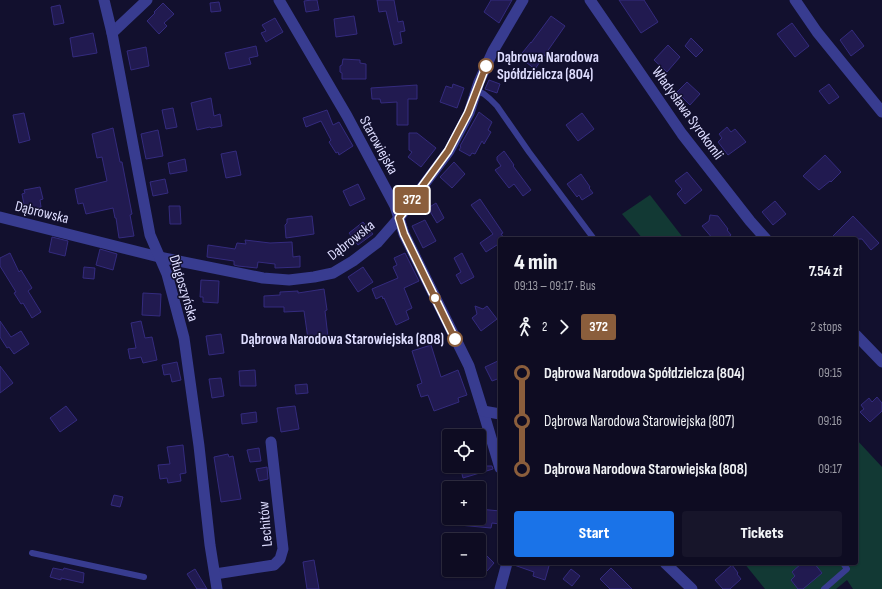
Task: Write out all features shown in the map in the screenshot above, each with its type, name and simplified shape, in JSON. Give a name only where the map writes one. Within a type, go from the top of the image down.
[{"type":"street","name":"Długoszyńska","points":[[104,0],[112,33],[150,235],[167,274],[184,338],[200,446],[210,545],[217,589]]},
{"type":"street","points":[[112,33],[147,0]]},
{"type":"street","name":"Starowiejska","points":[[279,0],[351,123],[395,206],[404,234],[469,366],[498,461]]},
{"type":"street","name":"Dąbrowska","points":[[0,217],[159,257],[263,278],[288,280],[333,273],[353,261],[378,242],[399,218],[448,151],[468,113],[493,50],[523,0]]},
{"type":"street","name":"Władysława Syrokomli","points":[[590,0],[682,134],[764,237]]},
{"type":"street","points":[[795,0],[817,32],[882,112]]},
{"type":"street","points":[[858,337],[882,362]]},
{"type":"street","points":[[483,411],[498,414]]},
{"type":"street","name":"Lechitów","points":[[215,574],[274,565],[280,559],[283,549],[271,442]]},
{"type":"street","points":[[500,589],[506,565]]},
{"type":"street","points":[[667,565],[692,589]]},
{"type":"lane","points":[[476,90],[484,94],[497,106],[529,152],[593,237]]},
{"type":"lane","points":[[32,553],[144,577]]},
{"type":"lane","points":[[824,589],[847,569],[844,565]]},
{"type":"green space","points":[[650,195],[682,237],[641,237],[622,214]]},
{"type":"green space","points":[[858,441],[882,467],[882,589],[853,589],[847,580],[836,589],[765,589],[746,565],[858,565]]},
{"type":"building","points":[[317,0],[319,10],[306,12],[304,1]]},
{"type":"building","points":[[377,0],[394,0],[398,22],[403,21],[405,31],[400,32],[402,43],[394,45],[386,11],[379,12]]},
{"type":"building","points":[[491,0],[512,0],[499,23],[484,12]]},
{"type":"building","points":[[619,0],[644,0],[658,22],[641,33]]},
{"type":"building","points":[[219,2],[221,11],[211,12],[210,3]]},
{"type":"building","points":[[163,3],[174,14],[164,23],[167,26],[159,34],[147,21]]},
{"type":"building","points":[[60,5],[64,23],[54,25],[51,7]]},
{"type":"building","points":[[354,16],[357,34],[336,37],[334,19]]},
{"type":"building","points":[[551,16],[565,26],[535,69],[519,57]]},
{"type":"building","points":[[275,18],[283,32],[266,42],[261,33],[266,31],[262,25]]},
{"type":"building","points":[[792,23],[809,46],[795,57],[777,34]]},
{"type":"building","points":[[852,30],[864,46],[851,56],[840,40]]},
{"type":"building","points":[[93,33],[97,53],[73,57],[70,38]]},
{"type":"building","points":[[691,38],[703,50],[696,57],[685,46]]},
{"type":"building","points":[[668,45],[680,57],[667,72],[654,60]]},
{"type":"building","points":[[256,46],[258,56],[249,58],[251,64],[229,69],[225,53]]},
{"type":"building","points":[[146,47],[149,66],[131,70],[127,51]]},
{"type":"building","points":[[343,59],[360,60],[360,63],[366,64],[366,79],[342,79],[340,66],[342,65]]},
{"type":"building","points":[[489,80],[500,84],[497,93],[485,89]]},
{"type":"building","points":[[687,82],[700,94],[690,105],[677,92]]},
{"type":"building","points":[[453,84],[464,88],[457,108],[440,102],[446,86],[452,88]]},
{"type":"building","points":[[829,84],[839,97],[829,104],[819,91]]},
{"type":"building","points":[[417,85],[417,99],[408,99],[408,125],[397,125],[397,102],[381,103],[380,99],[372,99],[371,88]]},
{"type":"building","points":[[211,98],[214,116],[220,114],[222,126],[197,130],[191,103]]},
{"type":"building","points":[[173,108],[177,127],[166,129],[162,110]]},
{"type":"building","points":[[327,110],[333,125],[339,122],[353,146],[339,155],[329,142],[331,140],[321,121],[306,127],[303,118]]},
{"type":"building","points":[[479,112],[492,122],[488,130],[491,132],[484,144],[482,141],[475,154],[472,153],[470,156],[459,150]]},
{"type":"building","points":[[24,113],[30,140],[19,143],[13,115]]},
{"type":"building","points":[[582,113],[594,129],[578,141],[566,125]]},
{"type":"building","points":[[727,127],[731,132],[735,129],[746,142],[728,155],[718,142],[722,138],[719,134]]},
{"type":"building","points":[[113,128],[120,162],[122,162],[132,214],[130,215],[134,236],[119,238],[113,208],[86,214],[83,203],[78,204],[75,189],[107,181],[102,157],[97,158],[92,134]]},
{"type":"building","points":[[158,130],[163,156],[146,159],[141,134]]},
{"type":"building","points":[[409,133],[417,133],[436,148],[421,167],[408,157],[412,152],[409,150]]},
{"type":"building","points":[[236,151],[241,175],[226,178],[221,154]]},
{"type":"building","points":[[504,151],[531,190],[523,196],[514,184],[509,188],[495,170],[501,166],[497,160],[497,157]]},
{"type":"building","points":[[825,155],[841,172],[831,182],[830,181],[819,190],[803,176]]},
{"type":"building","points":[[185,159],[187,171],[170,174],[168,163]]},
{"type":"building","points":[[454,162],[465,174],[452,188],[440,177]]},
{"type":"building","points":[[687,172],[702,190],[685,204],[677,194],[682,189],[675,181]]},
{"type":"building","points":[[581,174],[593,193],[582,200],[579,195],[577,197],[567,184]]},
{"type":"building","points":[[165,179],[168,193],[153,196],[150,182]]},
{"type":"building","points":[[358,184],[365,199],[350,206],[343,191]]},
{"type":"building","points":[[40,187],[43,199],[40,200],[41,207],[25,210],[22,194],[25,193],[24,190]]},
{"type":"building","points":[[480,199],[503,233],[501,234],[503,237],[498,237],[498,244],[486,252],[480,243],[493,234],[471,205]]},
{"type":"building","points":[[775,201],[786,214],[773,225],[762,212]]},
{"type":"building","points":[[436,203],[444,218],[437,223],[428,208]]},
{"type":"building","points":[[169,206],[180,206],[181,224],[170,224]]},
{"type":"building","points":[[710,215],[718,216],[731,235],[728,237],[711,237],[702,226],[709,221]]},
{"type":"building","points":[[312,216],[314,234],[286,238],[285,225],[287,223],[287,219]]},
{"type":"building","points":[[853,216],[879,243],[871,250],[862,239],[858,239],[858,237],[832,237]]},
{"type":"building","points":[[425,220],[436,241],[423,248],[412,226]]},
{"type":"building","points":[[363,222],[373,234],[358,245],[349,233]]},
{"type":"building","points":[[52,237],[68,241],[65,256],[49,252]]},
{"type":"building","points":[[245,240],[270,243],[292,242],[293,257],[300,256],[300,267],[275,268],[275,264],[258,262],[257,268],[238,266],[234,265],[234,261],[207,257],[208,245],[235,249],[237,243],[246,244]]},
{"type":"building","points":[[100,249],[117,254],[113,270],[96,265]]},
{"type":"building","points":[[10,253],[19,272],[21,270],[32,288],[28,291],[41,312],[32,318],[23,303],[21,304],[14,293],[16,292],[0,266],[0,258]]},
{"type":"building","points":[[405,253],[419,281],[404,288],[412,308],[406,311],[409,319],[396,325],[384,298],[383,299],[382,296],[376,299],[372,289],[398,278],[393,267],[397,265],[394,258]]},
{"type":"building","points":[[462,253],[474,277],[461,284],[456,275],[461,272],[454,258]]},
{"type":"building","points":[[84,267],[95,268],[94,279],[83,278]]},
{"type":"building","points":[[363,267],[373,282],[358,292],[348,277]]},
{"type":"building","points":[[201,280],[219,281],[218,303],[203,302],[203,297],[200,297]]},
{"type":"building","points":[[324,289],[327,310],[325,311],[328,337],[308,339],[304,311],[284,312],[284,307],[264,307],[264,296],[280,295],[280,292],[298,291],[298,293]]},
{"type":"building","points":[[143,293],[161,294],[160,316],[142,315]]},
{"type":"building","points":[[475,306],[483,309],[487,306],[497,319],[481,331],[472,318],[477,314]]},
{"type":"building","points":[[0,321],[11,337],[21,331],[29,344],[14,354],[9,347],[7,348],[0,337]]},
{"type":"building","points":[[141,321],[145,338],[152,337],[157,360],[143,363],[141,357],[130,359],[128,349],[136,348],[131,323]]},
{"type":"building","points":[[221,334],[224,353],[209,355],[206,336]]},
{"type":"building","points":[[431,345],[441,377],[458,370],[467,395],[458,398],[459,402],[434,411],[428,395],[421,397],[417,385],[422,383],[412,351]]},
{"type":"building","points":[[498,361],[498,379],[492,381],[485,367]]},
{"type":"building","points":[[177,362],[181,380],[172,382],[170,374],[164,375],[162,365]]},
{"type":"building","points":[[0,366],[13,383],[0,393]]},
{"type":"building","points":[[255,370],[256,386],[240,386],[239,371]]},
{"type":"building","points":[[221,378],[224,396],[212,398],[209,379]]},
{"type":"building","points":[[307,384],[308,393],[296,394],[295,385]]},
{"type":"building","points":[[877,397],[882,403],[882,411],[870,422],[860,412],[864,409],[861,405],[869,398],[872,402]]},
{"type":"building","points":[[66,406],[77,420],[60,432],[50,418]]},
{"type":"building","points":[[295,406],[299,429],[281,432],[277,408]]},
{"type":"building","points":[[256,412],[257,422],[242,424],[241,414]]},
{"type":"building","points":[[183,445],[186,473],[180,474],[181,481],[168,483],[167,478],[160,479],[158,465],[170,464],[167,447]]},
{"type":"building","points":[[259,448],[261,461],[250,462],[247,450]]},
{"type":"building","points":[[228,454],[229,457],[233,456],[241,499],[221,502],[214,457]]},
{"type":"building","points":[[486,466],[492,466],[493,469],[486,471]]},
{"type":"building","points":[[267,467],[268,479],[259,481],[256,469]]},
{"type":"building","points":[[462,473],[480,473],[463,478]]},
{"type":"building","points":[[114,495],[123,497],[120,507],[111,505]]},
{"type":"building","points":[[486,510],[498,511],[498,524],[492,523],[491,528],[459,525],[486,525]]},
{"type":"building","points":[[486,555],[494,563],[487,571],[486,570]]},
{"type":"building","points":[[314,560],[319,589],[307,589],[303,562]]},
{"type":"building","points":[[514,565],[549,566],[545,580],[533,576],[534,572]]},
{"type":"building","points":[[732,565],[741,579],[730,589],[723,589],[715,580]]},
{"type":"building","points":[[800,565],[816,565],[822,573],[803,589],[798,589],[791,580],[795,576],[792,572]]},
{"type":"building","points":[[53,568],[63,570],[64,568],[84,573],[83,583],[50,577]]},
{"type":"building","points":[[611,568],[632,589],[610,589],[600,579]]},
{"type":"building","points":[[195,569],[207,589],[197,589],[187,574]]},
{"type":"building","points":[[571,569],[580,576],[572,586],[563,579]]},
{"type":"bus line","name":"372","points":[[455,339],[404,234],[399,218],[448,151],[468,113],[486,66]]},
{"type":"place","name":"Dąbrowa Narodowa Spółdzielcza (804)","points":[[486,66]]},
{"type":"place","name":"Dąbrowa Narodowa Starowiejska (808)","points":[[455,339]]}]
